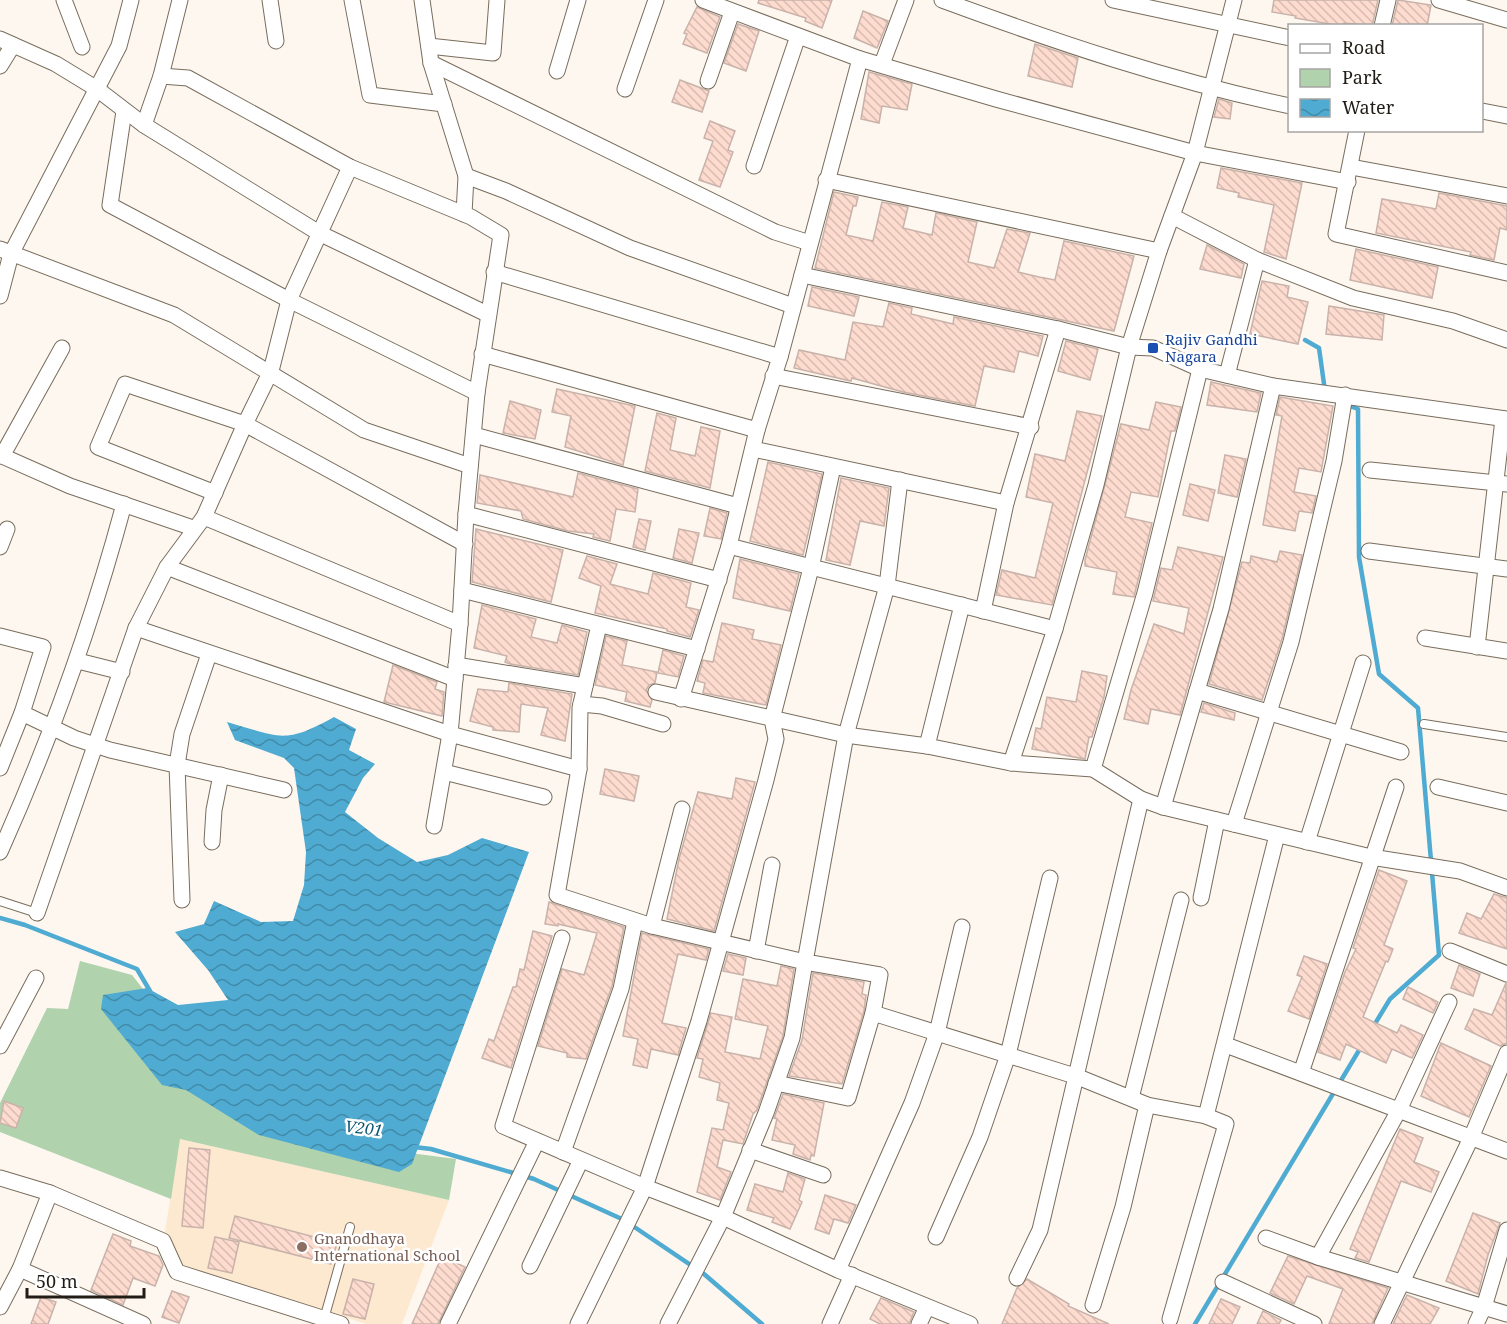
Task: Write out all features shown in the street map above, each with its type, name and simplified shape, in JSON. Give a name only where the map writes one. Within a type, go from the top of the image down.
[{"type":"street","points":[[64,0],[82,47]]},
{"type":"street","points":[[0,296],[6,251],[119,46],[131,0]]},
{"type":"street","points":[[144,125],[161,76],[180,0]]},
{"type":"street","points":[[270,0],[276,41]]},
{"type":"street","points":[[352,0],[370,95],[444,104]]},
{"type":"street","points":[[422,0],[431,63],[466,176],[464,214]]},
{"type":"street","points":[[429,46],[493,53],[497,0]]},
{"type":"street","points":[[557,71],[578,0]]},
{"type":"street","points":[[625,89],[656,0]]},
{"type":"street","points":[[703,0],[860,59],[996,99],[1196,153],[1348,183]]},
{"type":"street","points":[[882,64],[906,0]]},
{"type":"street","points":[[942,0],[1037,35],[1212,89],[1288,106]]},
{"type":"street","points":[[1113,0],[1288,38]]},
{"type":"street","points":[[1011,763],[1055,629],[1096,485],[1129,347],[1172,216],[1196,153],[1234,0]]},
{"type":"street","points":[[1382,24],[1388,0]]},
{"type":"street","points":[[1439,0],[1482,6],[1507,20]]},
{"type":"street","points":[[708,81],[732,12]]},
{"type":"street","points":[[754,166],[798,36]]},
{"type":"street","points":[[0,66],[6,42],[56,64],[97,89],[144,125],[319,233],[487,314]]},
{"type":"street","points":[[681,699],[729,546],[757,430],[780,357],[860,59]]},
{"type":"street","points":[[431,63],[775,232],[810,243]]},
{"type":"street","points":[[161,76],[188,78],[350,167],[464,214],[501,235],[487,314],[477,393],[465,514],[460,624],[450,734],[434,826]]},
{"type":"street","points":[[124,111],[110,205],[289,300],[477,393]]},
{"type":"street","points":[[1483,111],[1507,116]]},
{"type":"street","points":[[1357,132],[1352,167],[1336,234],[1507,273]]},
{"type":"street","points":[[37,913],[136,628],[167,567],[193,528],[204,517],[271,371],[289,300],[350,167]]},
{"type":"street","points":[[1352,167],[1507,196]]},
{"type":"street","points":[[466,176],[506,191],[630,248],[793,306]]},
{"type":"street","points":[[826,180],[1160,251]]},
{"type":"street","points":[[1172,216],[1257,260],[1353,298],[1453,321],[1507,339]]},
{"type":"street","points":[[6,251],[174,315],[271,371],[364,430],[470,466]]},
{"type":"street","points":[[1227,375],[1257,260]]},
{"type":"street","points":[[494,273],[780,357]]},
{"type":"street","points":[[801,275],[1058,329],[1129,347],[1153,348],[1200,369],[1274,386],[1337,398],[1505,419],[1501,483],[1486,566],[1477,647]]},
{"type":"street","points":[[983,610],[1006,503],[1058,329]]},
{"type":"street","points":[[63,348],[1,455],[70,486],[193,528]]},
{"type":"street","points":[[482,354],[757,430]]},
{"type":"street","points":[[1093,769],[1145,593],[1200,369]]},
{"type":"street","points":[[773,376],[1030,427]]},
{"type":"street","points":[[215,492],[98,447],[125,384],[245,424],[465,544]]},
{"type":"street","points":[[1163,807],[1221,609],[1274,386]]},
{"type":"street","points":[[1234,824],[1271,711],[1297,620],[1334,460],[1337,398]]},
{"type":"street","points":[[474,435],[738,506]]},
{"type":"street","points":[[753,449],[1006,503]]},
{"type":"street","points":[[578,1324],[645,1187],[722,942],[776,739],[772,719],[812,568],[833,467]]},
{"type":"street","points":[[1370,470],[1501,483]]},
{"type":"street","points":[[668,1324],[723,1217],[792,1038],[846,735],[887,586],[900,480]]},
{"type":"street","points":[[0,852],[54,727],[78,661],[96,606],[124,504]]},
{"type":"street","points":[[465,514],[719,580]]},
{"type":"street","points":[[204,517],[460,624]]},
{"type":"street","points":[[0,547],[8,530]]},
{"type":"street","points":[[729,546],[1055,629]]},
{"type":"street","points":[[1370,552],[1507,569]]},
{"type":"street","points":[[167,567],[456,672],[585,686]]},
{"type":"street","points":[[462,590],[697,649]]},
{"type":"street","points":[[927,746],[963,605]]},
{"type":"street","points":[[599,625],[581,704],[579,769],[557,895],[652,926],[805,962],[880,975],[873,1013],[848,1098],[776,1083]]},
{"type":"street","points":[[136,628],[450,734],[579,769]]},
{"type":"street","points":[[0,636],[43,647],[22,713],[0,768]]},
{"type":"street","points":[[1425,638],[1507,651]]},
{"type":"street","points":[[182,900],[177,765],[182,734],[209,654]]},
{"type":"street","points":[[78,661],[122,672]]},
{"type":"street","points":[[1306,842],[1363,663]]},
{"type":"street","points":[[1197,691],[1271,711],[1401,752]]},
{"type":"street","points":[[656,692],[846,735],[927,746],[1011,763],[1093,769],[1141,799],[1163,807],[1371,857],[1460,871],[1507,888]]},
{"type":"street","points":[[581,704],[602,706],[663,724]]},
{"type":"street","points":[[22,713],[95,745],[284,790]]},
{"type":"street","points":[[444,772],[544,797]]},
{"type":"street","points":[[212,842],[214,810],[221,775]]},
{"type":"street","points":[[1301,1073],[1396,787]]},
{"type":"street","points":[[1438,787],[1507,803]]},
{"type":"street","points":[[1017,1278],[1040,1230],[1078,1077],[1141,799]]},
{"type":"street","points":[[652,926],[682,809]]},
{"type":"street","points":[[1201,898],[1217,820]]},
{"type":"street","points":[[1206,1116],[1226,1045],[1277,835]]},
{"type":"street","points":[[756,951],[772,865]]},
{"type":"street","points":[[936,1237],[980,1137],[1008,1055],[1050,878]]},
{"type":"street","points":[[1131,1098],[1181,900]]},
{"type":"street","points":[[563,1152],[621,989],[635,921]]},
{"type":"street","points":[[830,1324],[845,1272],[912,1104],[937,1033],[962,927]]},
{"type":"street","points":[[562,938],[503,1126],[645,1187],[723,1217],[845,1272],[970,1324]]},
{"type":"street","points":[[1450,951],[1507,974]]},
{"type":"street","points":[[0,1046],[36,978]]},
{"type":"street","points":[[1318,1257],[1399,1110],[1449,1002]]},
{"type":"street","points":[[873,1013],[1078,1077],[1147,1105],[1206,1116],[1226,1124],[1170,1319]]},
{"type":"street","points":[[1226,1045],[1507,1151]]},
{"type":"street","points":[[1382,1324],[1472,1138],[1507,1053]]},
{"type":"street","points":[[1093,1305],[1123,1207],[1147,1105]]},
{"type":"street","points":[[448,1324],[537,1141]]},
{"type":"street","points":[[750,1150],[823,1175]]},
{"type":"street","points":[[530,1266],[581,1160]]},
{"type":"street","points":[[0,1178],[50,1193],[163,1241],[177,1272],[341,1324]]},
{"type":"street","points":[[0,1307],[20,1269],[50,1193]]},
{"type":"street","points":[[1476,1324],[1504,1250],[1507,1230]]},
{"type":"street","points":[[1266,1238],[1318,1257],[1507,1314]]},
{"type":"street","points":[[20,1269],[143,1324]]},
{"type":"street","points":[[1223,1282],[1314,1324]]},
{"type":"street","points":[[919,1324],[927,1306]]},
{"type":"lane","points":[[1424,724],[1507,737]]},
{"type":"lane","points":[[0,901],[37,913]]},
{"type":"lane","points":[[324,1319],[350,1227]]},
{"type":"shaded area","name":"Gnanodhaya International School","points":[[180,1139],[449,1200],[402,1324],[366,1324],[180,1264],[165,1231]]},
{"type":"green space","points":[[80,961],[132,975],[240,1112],[311,1140],[456,1159],[449,1200],[180,1139],[171,1199],[0,1132],[0,1103],[47,1008],[68,1009]]},
{"type":"water","points":[[334,717],[356,729],[349,750],[375,764],[363,778],[345,812],[378,838],[417,862],[448,855],[482,838],[529,852],[412,1164],[399,1172],[259,1135],[186,1090],[162,1085],[101,1009],[103,995],[147,988],[178,1005],[228,1000],[208,970],[175,932],[204,924],[214,901],[261,922],[293,921],[304,885],[306,852],[294,768],[284,758],[235,740],[227,722],[282,736],[304,732]]},
{"type":"building","points":[[759,0],[832,0],[822,28],[805,21],[806,18],[758,3]]},
{"type":"building","points":[[1274,0],[1378,0],[1372,24],[1330,24],[1272,12]]},
{"type":"building","points":[[1398,0],[1431,5],[1427,24],[1392,24]]},
{"type":"building","points":[[697,7],[720,17],[707,53],[683,44],[687,34],[684,33]]},
{"type":"building","points":[[863,11],[888,21],[877,48],[854,38]]},
{"type":"building","points":[[738,24],[759,31],[746,71],[724,63]]},
{"type":"building","points":[[1035,44],[1078,58],[1072,87],[1028,76]]},
{"type":"building","points":[[869,72],[912,84],[907,110],[882,106],[879,123],[861,119]]},
{"type":"building","points":[[680,80],[709,91],[702,112],[672,102]]},
{"type":"building","points":[[1219,99],[1232,103],[1230,119],[1214,117]]},
{"type":"building","points":[[710,121],[735,131],[728,150],[733,152],[720,187],[699,180],[713,141],[704,138]]},
{"type":"building","points":[[1221,168],[1302,183],[1286,259],[1264,252],[1274,205],[1238,197],[1239,193],[1217,188]]},
{"type":"building","points":[[834,192],[858,197],[856,206],[853,206],[846,235],[873,241],[882,202],[908,207],[903,228],[932,235],[936,213],[977,222],[968,262],[994,268],[1007,229],[1030,233],[1018,272],[1039,277],[1055,280],[1064,241],[1134,256],[1114,331],[815,268]]},
{"type":"building","points":[[1439,193],[1507,206],[1507,230],[1500,228],[1494,260],[1470,255],[1471,252],[1376,233],[1382,199],[1436,209]]},
{"type":"building","points":[[1207,245],[1244,264],[1241,278],[1200,269]]},
{"type":"building","points":[[1356,249],[1438,267],[1432,298],[1350,280]]},
{"type":"building","points":[[1262,281],[1289,286],[1287,297],[1308,302],[1298,344],[1250,334]]},
{"type":"building","points":[[812,287],[859,297],[854,316],[808,306]]},
{"type":"building","points":[[889,303],[912,308],[911,314],[953,324],[954,317],[1043,336],[1038,356],[1019,351],[1014,372],[984,366],[975,406],[903,392],[852,378],[851,381],[794,368],[799,350],[845,360],[853,322],[883,327]]},
{"type":"building","points":[[1329,306],[1384,315],[1382,340],[1326,334]]},
{"type":"building","points":[[1066,341],[1098,349],[1090,380],[1058,371]]},
{"type":"building","points":[[1211,382],[1261,393],[1257,412],[1207,405]]},
{"type":"building","points":[[557,389],[635,406],[623,465],[565,447],[571,416],[552,412]]},
{"type":"building","points":[[1280,397],[1333,406],[1321,472],[1299,468],[1294,492],[1316,496],[1312,513],[1299,511],[1295,531],[1263,525],[1282,416],[1276,415]]},
{"type":"building","points":[[510,401],[541,410],[535,439],[503,433]]},
{"type":"building","points":[[1156,402],[1181,407],[1175,431],[1171,431],[1158,497],[1131,492],[1125,517],[1152,523],[1134,597],[1113,594],[1117,572],[1085,566],[1085,560],[1121,424],[1149,430]]},
{"type":"building","points":[[1077,411],[1102,416],[1052,605],[996,595],[1002,570],[1035,578],[1053,503],[1026,497],[1035,454],[1065,461]]},
{"type":"building","points":[[657,413],[676,418],[670,450],[695,456],[701,427],[720,431],[710,488],[645,471]]},
{"type":"building","points":[[1225,455],[1246,459],[1237,497],[1218,493]]},
{"type":"building","points":[[768,462],[822,474],[803,555],[750,541]]},
{"type":"building","points":[[578,473],[638,489],[635,512],[616,509],[610,541],[593,537],[594,534],[568,531],[523,519],[521,511],[477,503],[480,475],[573,497]]},
{"type":"building","points":[[841,478],[889,488],[884,526],[860,521],[850,565],[826,560]]},
{"type":"building","points":[[1190,484],[1215,490],[1208,521],[1183,515]]},
{"type":"building","points":[[710,508],[727,513],[721,539],[704,536]]},
{"type":"building","points":[[639,519],[651,521],[645,550],[633,547]]},
{"type":"building","points":[[476,529],[563,550],[551,602],[472,582]]},
{"type":"building","points":[[679,529],[699,533],[692,563],[673,558]]},
{"type":"building","points":[[1178,547],[1223,557],[1180,715],[1151,709],[1148,724],[1124,719],[1131,690],[1154,624],[1184,634],[1189,608],[1153,601],[1161,568],[1172,570]]},
{"type":"building","points":[[1280,551],[1302,555],[1282,639],[1262,700],[1209,684],[1242,562],[1250,563],[1251,556],[1277,562]]},
{"type":"building","points":[[587,556],[617,564],[610,584],[648,594],[653,573],[691,583],[686,607],[699,610],[690,637],[667,631],[667,629],[595,613],[601,586],[579,578]]},
{"type":"building","points":[[740,559],[799,574],[790,611],[733,598]]},
{"type":"building","points":[[482,605],[536,619],[531,637],[557,643],[562,625],[587,632],[578,675],[510,664],[505,662],[507,656],[474,648]]},
{"type":"building","points":[[722,623],[754,630],[752,639],[781,645],[766,705],[703,693],[705,683],[697,681],[703,660],[713,662]]},
{"type":"building","points":[[606,636],[627,641],[622,665],[657,672],[655,683],[649,685],[646,690],[652,700],[650,707],[625,701],[627,692],[595,685]]},
{"type":"building","points":[[663,650],[684,656],[678,677],[658,673]]},
{"type":"building","points":[[393,665],[437,682],[435,689],[444,692],[442,716],[384,702]]},
{"type":"building","points":[[1082,671],[1107,676],[1104,697],[1092,737],[1089,737],[1085,759],[1032,749],[1036,728],[1041,729],[1047,697],[1076,702]]},
{"type":"building","points":[[509,683],[572,694],[565,741],[541,735],[548,708],[521,704],[519,732],[493,730],[493,727],[470,721],[478,689],[508,692]]},
{"type":"building","points":[[1204,703],[1235,713],[1234,720],[1201,712]]},
{"type":"building","points":[[605,769],[639,776],[634,801],[600,794]]},
{"type":"building","points":[[736,778],[755,782],[714,931],[667,919],[679,859],[698,792],[732,799]]},
{"type":"building","points":[[1379,870],[1407,881],[1384,945],[1393,949],[1363,1017],[1397,1033],[1401,1025],[1423,1035],[1412,1058],[1392,1049],[1386,1063],[1346,1044],[1340,1060],[1318,1052],[1345,972],[1356,949],[1353,948]]},
{"type":"building","points":[[1494,894],[1507,898],[1507,949],[1459,933],[1467,913],[1481,919]]},
{"type":"building","points":[[549,902],[624,927],[612,986],[586,1059],[567,1057],[567,1053],[538,1046],[562,969],[584,975],[597,933],[558,924],[558,926],[545,924]]},
{"type":"building","points":[[533,931],[552,936],[511,1068],[482,1058],[489,1039],[494,1041],[513,987],[516,987],[520,969],[524,970]]},
{"type":"building","points":[[642,933],[709,949],[706,960],[678,954],[662,1023],[686,1028],[678,1055],[651,1049],[647,1068],[633,1065],[638,1039],[623,1036]]},
{"type":"building","points":[[728,954],[746,958],[743,975],[723,971]]},
{"type":"building","points":[[1304,956],[1327,964],[1309,1019],[1288,1011],[1302,977],[1297,975]]},
{"type":"building","points":[[1459,965],[1480,974],[1473,996],[1451,988]]},
{"type":"building","points":[[781,966],[794,969],[783,1036],[743,1144],[723,1140],[717,1167],[731,1172],[720,1200],[697,1192],[712,1128],[723,1130],[729,1103],[717,1100],[720,1083],[699,1077],[703,1059],[697,1058],[711,1013],[732,1017],[725,1052],[760,1059],[768,1026],[735,1019],[743,979],[777,986]]},
{"type":"building","points":[[813,973],[864,982],[862,994],[866,995],[864,1011],[842,1084],[789,1076],[802,1040]]},
{"type":"building","points":[[1506,983],[1507,1043],[1500,1046],[1465,1029],[1474,1009],[1492,1015]]},
{"type":"building","points":[[1408,987],[1438,1002],[1433,1013],[1403,999]]},
{"type":"building","points":[[1441,1043],[1491,1066],[1469,1117],[1421,1096]]},
{"type":"building","points":[[783,1094],[824,1103],[814,1156],[811,1155],[810,1160],[793,1154],[795,1145],[772,1140],[777,1119],[774,1118]]},
{"type":"building","points":[[4,1101],[23,1108],[16,1128],[0,1123]]},
{"type":"building","points":[[1400,1129],[1423,1138],[1414,1162],[1439,1172],[1431,1192],[1401,1181],[1369,1262],[1355,1258],[1358,1252],[1350,1249]]},
{"type":"building","points":[[189,1148],[210,1150],[203,1228],[182,1226]]},
{"type":"building","points":[[788,1173],[805,1179],[799,1200],[802,1202],[790,1229],[772,1222],[774,1218],[747,1210],[755,1184],[783,1192]]},
{"type":"building","points":[[825,1195],[856,1205],[848,1223],[834,1219],[829,1234],[815,1229]]},
{"type":"building","points":[[1473,1213],[1500,1223],[1488,1255],[1478,1294],[1446,1281]]},
{"type":"building","points":[[235,1216],[337,1243],[331,1264],[229,1238]]},
{"type":"building","points":[[113,1234],[131,1241],[130,1246],[159,1256],[163,1265],[155,1286],[133,1278],[123,1305],[91,1290]]},
{"type":"building","points":[[215,1237],[239,1242],[232,1273],[208,1268]]},
{"type":"building","points":[[442,1256],[465,1267],[438,1324],[412,1324]]},
{"type":"building","points":[[1288,1256],[1388,1288],[1372,1324],[1329,1324],[1343,1289],[1307,1276],[1294,1304],[1270,1293]]},
{"type":"building","points":[[353,1279],[374,1284],[365,1319],[343,1314]]},
{"type":"building","points":[[1027,1279],[1069,1304],[1068,1306],[1109,1324],[1002,1324],[1017,1288]]},
{"type":"building","points":[[172,1291],[189,1297],[179,1323],[162,1317]]},
{"type":"building","points":[[1407,1295],[1439,1308],[1430,1324],[1393,1324]]},
{"type":"building","points":[[41,1297],[56,1302],[48,1324],[31,1324]]},
{"type":"building","points":[[881,1298],[914,1312],[909,1324],[880,1324],[870,1319]]},
{"type":"building","points":[[1221,1299],[1240,1307],[1232,1324],[1209,1324]]},
{"type":"building","points":[[1263,1311],[1281,1320],[1279,1324],[1257,1324]]},
{"type":"waterway","points":[[1305,340],[1319,348],[1325,391]]},
{"type":"waterway","points":[[1347,405],[1358,409],[1359,557],[1379,674],[1418,708],[1439,955],[1390,999],[1373,1027]]},
{"type":"waterway","name":"V201","points":[[0,918],[25,925],[137,969],[150,991]]},
{"type":"waterway","points":[[1195,1324],[1361,1047]]},
{"type":"waterway","name":"V201","points":[[414,1147],[431,1149],[534,1179],[624,1220],[704,1274],[762,1324]]},
{"type":"place","name":"Rajiv Gandhi Nagara","points":[[1153,348]]},
{"type":"place","name":"Gnanodhaya International School","points":[[302,1247]]}]
